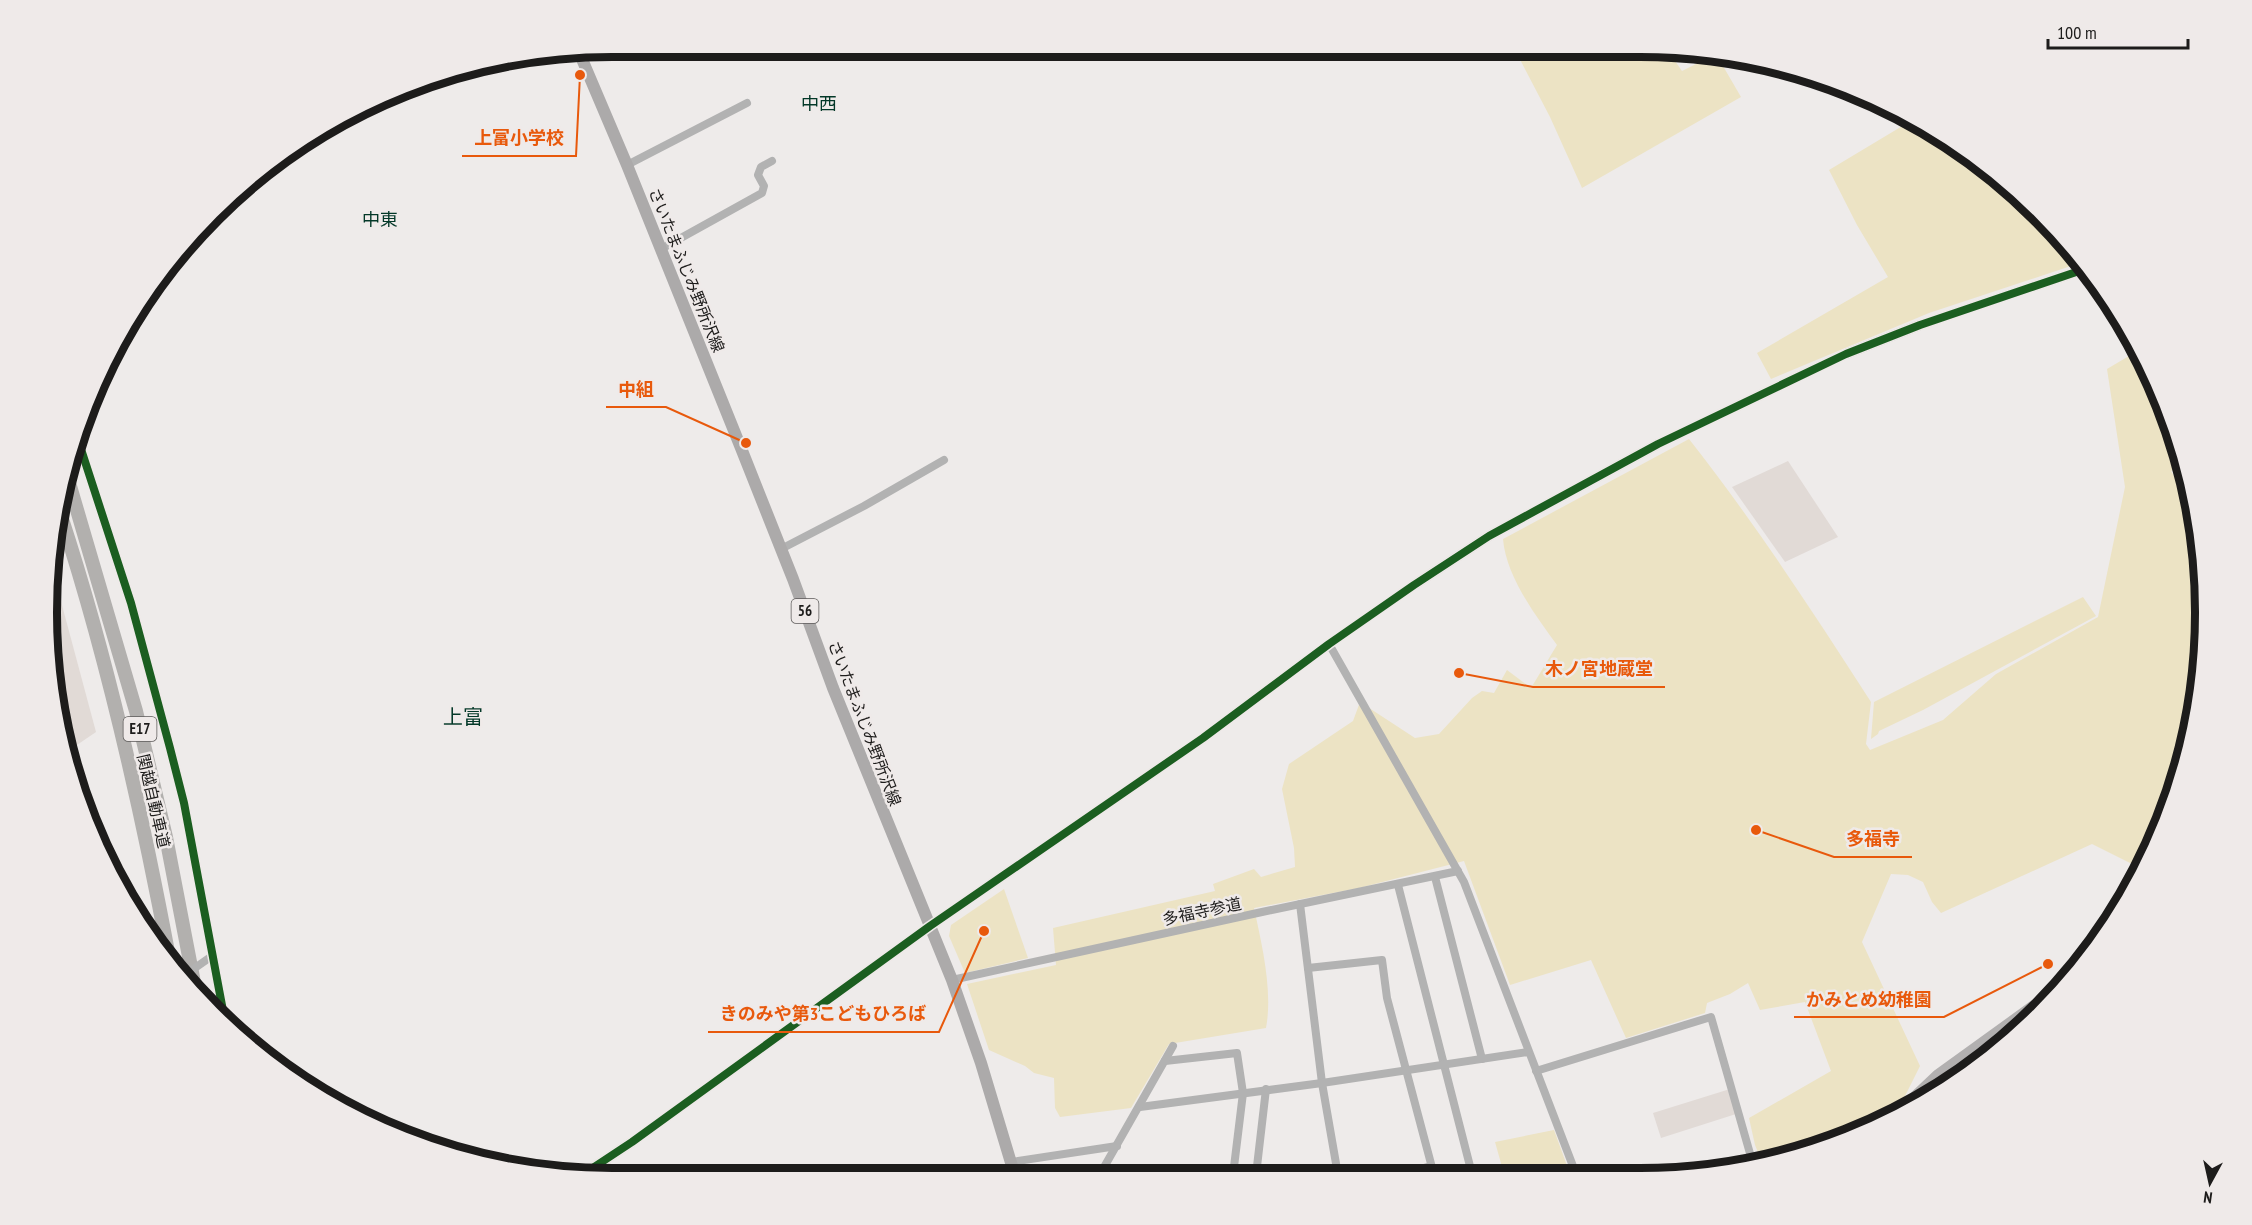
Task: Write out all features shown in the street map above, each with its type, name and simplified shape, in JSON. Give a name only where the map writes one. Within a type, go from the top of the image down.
[{"type":"highway","name":"関越自動車道","points":[[71,490],[136,711],[166,837],[193,976]]},
{"type":"highway","name":"関越自動車道","points":[[64,527],[118,716],[168,945]]},
{"type":"main road","name":"さいたまふじみ野所沢線","points":[[582,58],[627,165],[781,549],[833,688],[952,980],[1013,1168]]},
{"type":"street","points":[[627,165],[747,103]]},
{"type":"street","points":[[660,249],[762,193],[764,186],[758,175],[761,166],[772,160]]},
{"type":"street","points":[[593,1167],[930,926],[1203,738],[1329,644],[1489,537],[1539,508],[1722,412],[1880,340],[2078,271]]},
{"type":"street","points":[[81,451],[129,605],[184,803],[222,1007]]},
{"type":"street","points":[[781,549],[864,506],[944,460]]},
{"type":"street","points":[[1329,644],[1458,871],[1574,1168]]},
{"type":"street","name":"多福寺参道","points":[[952,980],[1458,871]]},
{"type":"street","points":[[1435,877],[1482,1059]]},
{"type":"street","points":[[1398,885],[1470,1168]]},
{"type":"street","points":[[1300,904],[1322,1083],[1337,1168]]},
{"type":"street","points":[[189,972],[212,956]]},
{"type":"street","points":[[1308,968],[1382,960],[1387,998],[1431,1166],[1423,1168]]},
{"type":"street","points":[[1917,1094],[1938,1074],[2027,1010]]},
{"type":"street","points":[[1536,1071],[1711,1017],[1751,1156]]},
{"type":"street","points":[[1104,1168],[1173,1046]]},
{"type":"street","points":[[1140,1107],[1528,1052]]},
{"type":"street","points":[[1165,1061],[1237,1053],[1243,1093],[1234,1168]]},
{"type":"street","points":[[1257,1168],[1266,1089]]},
{"type":"street","points":[[1011,1162],[1117,1146]]},
{"type":"shaded area","points":[[1519,57],[1673,58],[1682,71],[1702,61],[1722,64],[1741,97],[1582,188],[1550,117]]},
{"type":"shaded area","points":[[1905,125],[1948,151],[2006,195],[2057,246],[2073,265],[1929,313],[1771,379],[1757,353],[1888,277],[1857,225],[1829,170]]},
{"type":"shaded area","points":[[2131,355],[2138,367],[2166,434],[2176,469],[2171,471],[2180,486],[2190,540],[2194,576],[2194,649],[2184,721],[2166,791],[2134,865],[2092,844],[1941,913],[1932,902],[1923,882],[1908,875],[1891,874],[1862,942],[1920,1066],[1905,1096],[1878,1114],[1818,1139],[1759,1155],[1749,1118],[1831,1071],[1805,1002],[1760,1010],[1748,983],[1730,994],[1707,1003],[1705,1013],[1626,1038],[1591,960],[1510,985],[1464,861],[1359,888],[1254,908],[1267,984],[1266,1028],[1169,1044],[1131,1108],[1060,1117],[1055,1108],[1054,1078],[1034,1073],[1025,1066],[989,1050],[967,984],[1056,965],[1053,928],[1215,891],[1213,884],[1254,869],[1261,877],[1295,867],[1294,848],[1282,789],[1289,764],[1353,721],[1360,702],[1415,738],[1439,734],[1472,698],[1482,691],[1494,693],[1507,670],[1531,688],[1557,645],[1523,595],[1505,553],[1503,539],[1689,439],[1760,535],[1871,702],[1866,744],[1870,750],[1943,720],[1996,674],[2098,617],[2125,487],[2107,369]]},
{"type":"shaded area","points":[[1788,461],[1838,537],[1785,562],[1732,487]]},
{"type":"shaded area","points":[[58,589],[96,732],[74,747],[62,685],[58,649]]},
{"type":"shaded area","points":[[2083,597],[2096,616],[1923,710],[1879,731],[1871,739],[1874,702]]},
{"type":"shaded area","points":[[1004,889],[1028,958],[965,973],[949,936],[951,925]]},
{"type":"shaded area","points":[[1730,1089],[1736,1114],[1661,1138],[1653,1113]]},
{"type":"shaded area","points":[[1554,1130],[1568,1168],[1502,1168],[1495,1142]]},
{"type":"cycle path","points":[[593,1167],[930,926],[1203,738],[1329,644],[1489,536],[1658,444],[1846,354],[1920,325],[2078,271]]},
{"type":"cycle path","points":[[81,450],[131,603],[184,803],[222,1007]]},
{"type":"place","name":"上富小学校","points":[[580,75]]},
{"type":"place","name":"中組","points":[[746,443]]},
{"type":"place","name":"木ノ宮地蔵堂","points":[[1459,673]]},
{"type":"place","name":"多福寺","points":[[1756,830]]},
{"type":"place","name":"きのみや第3こどもひろば","points":[[984,931]]},
{"type":"place","name":"かみとめ幼稚園","points":[[2048,964]]},
{"type":"district","name":"中西","points":[[819,104]]},
{"type":"district","name":"中東","points":[[380,220]]},
{"type":"district","name":"上富","points":[[463,717]]}]
